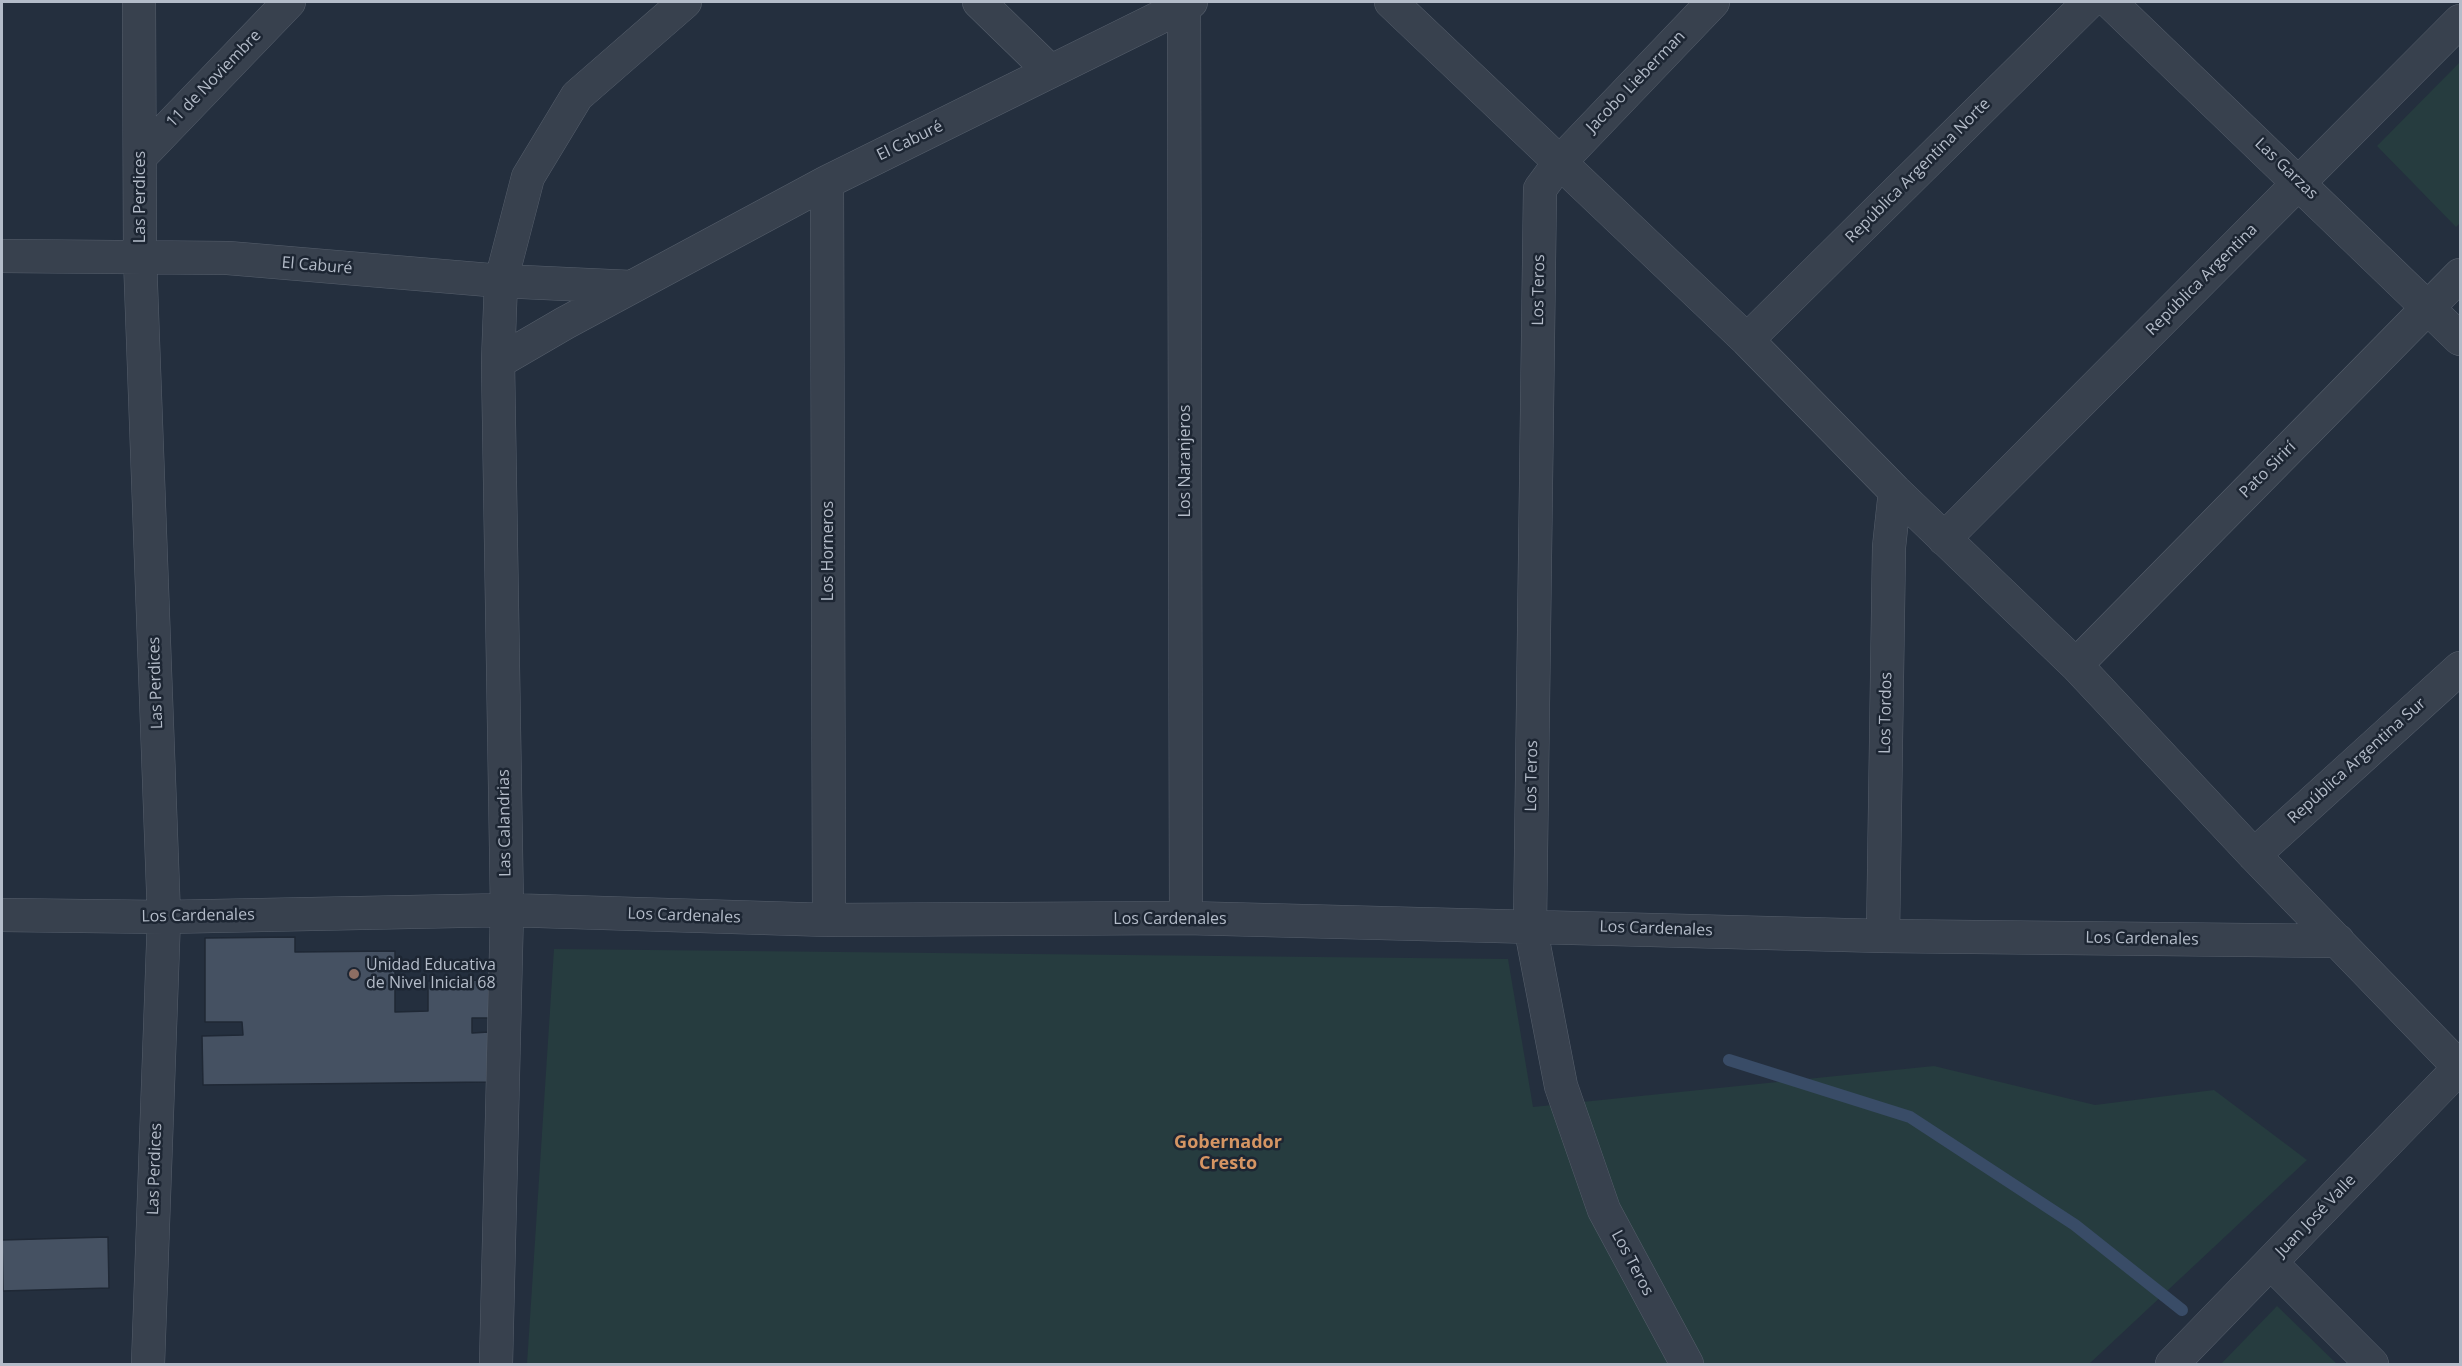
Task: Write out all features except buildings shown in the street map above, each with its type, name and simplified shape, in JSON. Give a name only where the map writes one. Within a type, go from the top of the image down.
[{"type":"street","name":"Las Perdices","points":[[139,2],[140,258],[164,917],[148,1365]]},
{"type":"street","name":"11 de Noviembre","points":[[140,156],[289,2]]},
{"type":"street","name":"Las Calandrias","points":[[496,1365],[507,910],[498,362],[501,281],[528,177],[577,96],[685,2]]},
{"type":"street","points":[[979,2],[1050,71]]},
{"type":"street","points":[[1391,2],[1747,340],[1895,491],[2076,665],[2254,855],[2460,1068]]},
{"type":"street","name":"Jacobo Lieberman","points":[[1560,162],[1713,2]]},
{"type":"street","name":"República Argentina Norte","points":[[1747,340],[2089,2]]},
{"type":"street","name":"Las Garzas","points":[[2110,2],[2300,182],[2460,339]]},
{"type":"street","name":"El Caburé","points":[[498,362],[631,287],[827,182],[1188,3]]},
{"type":"street","name":"Los Naranjeros","points":[[1186,918],[1188,3]]},
{"type":"street","name":"República Argentina","points":[[1944,538],[2460,21]]},
{"type":"street","name":"Los Teros","points":[[1560,162],[1540,189],[1530,925],[1561,1086],[1604,1210],[1687,1365]]},
{"type":"street","name":"Los Horneros","points":[[827,182],[829,920]]},
{"type":"street","name":"El Caburé","points":[[2,256],[228,258],[501,281],[631,287]]},
{"type":"street","name":"Pato Sirirí","points":[[2076,665],[2460,275]]},
{"type":"street","name":"Los Tordos","points":[[1883,936],[1889,547],[1895,491]]},
{"type":"street","name":"República Argentina Sur","points":[[2254,855],[2460,668]]},
{"type":"street","name":"Los Cardenales","points":[[2,915],[164,917],[507,910],[829,920],[1186,918],[1530,925],[1883,936],[2338,941]]},
{"type":"street","name":"Juan José Valle","points":[[2172,1365],[2460,1068]]},
{"type":"street","points":[[2271,1263],[2372,1365]]},
{"type":"green space","points":[[2460,62],[2460,223],[2456,227],[2377,146]]},
{"type":"green space","points":[[554,949],[1508,959],[1533,1107],[1934,1066],[2095,1105],[2214,1090],[2307,1160],[2089,1364],[527,1364]]},
{"type":"green space","points":[[2277,1306],[2337,1364],[2221,1364]]},
{"type":"waterway","points":[[1729,1060],[1910,1117],[2075,1225],[2182,1310]]},
{"type":"place","name":"Unidad Educativa de Nivel Inicial 68","points":[[354,974]]},
{"type":"district","name":"Gobernador Cresto","points":[[1228,1153]]}]
